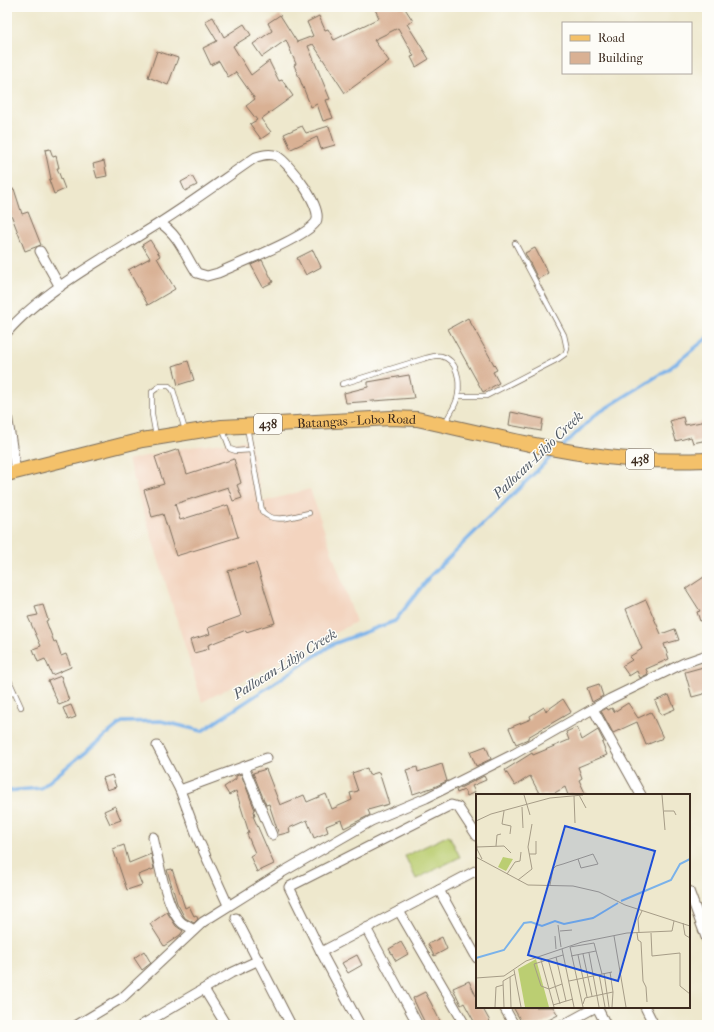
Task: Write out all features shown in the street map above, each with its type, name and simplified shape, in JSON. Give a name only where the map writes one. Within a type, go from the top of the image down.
[{"type":"main road","name":"Batangas - Lobo Road","points":[[11,473],[185,432],[246,425],[391,418],[417,419],[573,452],[608,457],[666,461],[707,460]]},
{"type":"street","points":[[7,332],[19,318],[60,287],[160,223],[256,157],[270,154],[277,156],[306,190],[317,209],[318,216],[310,228],[295,237],[207,276],[196,273],[177,238],[169,229],[160,223]]},
{"type":"street","points":[[40,251],[60,287]]},
{"type":"street","points":[[7,415],[11,473]]},
{"type":"street","points":[[77,1025],[122,998],[194,930],[228,905],[371,821],[426,798],[507,757],[593,709],[684,663],[707,655]]},
{"type":"street","points":[[593,709],[640,794]]},
{"type":"street","points":[[156,746],[180,790],[199,841],[228,905]]},
{"type":"street","points":[[180,790],[267,758]]},
{"type":"street","points":[[244,767],[272,835]]},
{"type":"street","points":[[360,1025],[321,952],[289,887],[451,806],[458,807],[476,834]]},
{"type":"street","points":[[154,837],[161,872],[173,910],[181,922],[194,930]]},
{"type":"street","points":[[321,952],[476,871]]},
{"type":"street","points":[[439,890],[476,956]]},
{"type":"street","points":[[690,894],[707,940]]},
{"type":"street","points":[[399,911],[465,1025]]},
{"type":"street","points":[[236,918],[259,960],[291,1025]]},
{"type":"street","points":[[366,928],[418,1025]]},
{"type":"street","points":[[142,1025],[157,1022],[204,989],[231,973],[259,960]]},
{"type":"street","points":[[204,989],[226,1025]]},
{"type":"street","points":[[505,1008],[514,1025]]},
{"type":"street","points":[[576,1008],[580,1016]]},
{"type":"street","points":[[562,1025],[595,1008]]},
{"type":"street","points":[[598,1008],[606,1025]]},
{"type":"street","points":[[646,1008],[654,1025]]},
{"type":"lane","points":[[458,396],[475,397],[495,392],[536,369],[558,359],[565,354],[567,349],[564,335],[515,243]]},
{"type":"lane","points":[[342,384],[426,358],[439,356],[448,358],[455,367],[458,376],[458,396],[444,425]]},
{"type":"lane","points":[[156,438],[152,414],[152,392],[160,386],[169,386],[173,390],[185,432]]},
{"type":"lane","points":[[246,425],[262,511],[266,515],[275,519],[309,513]]},
{"type":"lane","points":[[222,427],[230,449],[236,451],[251,450]]},
{"type":"lane","points":[[7,676],[21,707]]},
{"type":"lane","points":[[7,696],[14,692]]},
{"type":"shaded area","points":[[250,440],[262,502],[310,489],[356,622],[202,702],[128,460],[182,448]]},
{"type":"green space","points":[[449,835],[460,857],[416,879],[405,856]]},
{"type":"building","points":[[374,7],[404,7],[413,21],[407,24],[429,59],[416,67],[411,57],[414,56],[398,28],[374,40],[389,61],[345,93],[313,44],[308,46],[330,99],[326,100],[333,118],[323,121],[317,104],[311,107],[294,65],[296,64],[286,40],[262,57],[253,44],[272,31],[268,23],[280,15],[297,42],[313,36],[307,22],[319,16],[325,30],[328,29],[334,40],[379,18]]},
{"type":"building","points":[[213,17],[224,37],[244,24],[251,35],[233,46],[251,75],[269,61],[279,81],[282,80],[293,96],[261,119],[271,132],[261,139],[250,124],[257,120],[246,106],[255,99],[236,72],[228,77],[219,61],[211,65],[203,48],[217,41],[205,21]]},
{"type":"building","points":[[157,51],[178,58],[168,85],[148,77]]},
{"type":"building","points":[[302,126],[306,133],[329,126],[335,145],[321,149],[317,137],[291,149],[284,134]]},
{"type":"building","points":[[50,149],[53,157],[56,156],[59,168],[57,168],[65,189],[54,194],[49,180],[51,179],[45,150]]},
{"type":"building","points":[[104,161],[107,176],[97,178],[93,164]]},
{"type":"building","points":[[192,176],[197,185],[185,191],[181,182]]},
{"type":"building","points":[[14,189],[22,214],[28,212],[41,245],[25,251],[7,204],[7,191]]},
{"type":"building","points":[[150,240],[160,256],[157,258],[175,289],[148,305],[128,270],[150,258],[142,245]]},
{"type":"building","points":[[535,248],[548,273],[538,279],[525,253]]},
{"type":"building","points":[[313,250],[321,267],[306,275],[297,258]]},
{"type":"building","points":[[262,260],[273,282],[263,287],[251,265]]},
{"type":"building","points":[[468,318],[497,370],[493,372],[499,383],[483,392],[448,329]]},
{"type":"building","points":[[188,361],[194,380],[178,385],[173,366]]},
{"type":"building","points":[[409,375],[414,398],[346,403],[344,393],[368,387],[368,382]]},
{"type":"building","points":[[511,412],[543,419],[541,431],[509,425]]},
{"type":"building","points":[[683,417],[685,425],[707,421],[707,440],[693,443],[691,437],[676,441],[670,421]]},
{"type":"building","points":[[179,449],[187,474],[234,459],[241,483],[237,485],[242,498],[233,501],[228,487],[175,504],[180,520],[228,505],[238,537],[176,556],[163,514],[152,517],[144,490],[164,484],[155,457]]},
{"type":"building","points":[[256,563],[275,623],[246,632],[246,630],[208,645],[209,649],[194,653],[190,640],[210,634],[208,628],[241,616],[228,571]]},
{"type":"building","points":[[707,575],[707,620],[700,621],[697,612],[700,611],[686,589]]},
{"type":"building","points":[[646,600],[661,634],[675,629],[679,640],[664,644],[669,659],[646,669],[648,674],[640,678],[637,671],[629,676],[622,666],[632,660],[629,657],[642,649],[626,609]]},
{"type":"building","points":[[43,605],[48,620],[46,621],[54,642],[56,641],[61,656],[66,654],[71,667],[52,675],[45,659],[38,662],[33,649],[41,646],[28,617],[38,615],[35,607]]},
{"type":"building","points":[[707,666],[707,693],[692,697],[685,672]]},
{"type":"building","points":[[61,676],[69,701],[59,705],[48,681]]},
{"type":"building","points":[[599,684],[603,696],[592,702],[587,688]]},
{"type":"building","points":[[669,695],[675,709],[661,715],[655,701]]},
{"type":"building","points":[[563,699],[571,712],[528,737],[528,739],[516,744],[509,728],[531,719],[530,716],[544,707],[546,711]]},
{"type":"building","points":[[628,703],[638,718],[651,712],[663,738],[646,745],[637,722],[613,733],[601,711],[607,708],[608,710],[612,708],[614,712]]},
{"type":"building","points":[[71,705],[76,717],[68,720],[63,708]]},
{"type":"building","points":[[577,727],[582,740],[598,730],[604,742],[602,743],[607,755],[578,767],[582,778],[579,780],[586,794],[568,794],[565,787],[553,794],[539,794],[530,776],[515,786],[505,770],[532,753],[533,755],[569,740],[566,732]]},
{"type":"building","points":[[486,746],[491,759],[476,766],[470,752]]},
{"type":"building","points":[[442,764],[447,781],[413,794],[406,770],[417,767],[418,772]]},
{"type":"building","points":[[367,768],[369,775],[379,772],[389,804],[368,810],[370,815],[344,828],[341,820],[326,826],[328,832],[314,838],[307,820],[289,828],[290,832],[279,835],[269,804],[266,805],[253,773],[266,769],[280,805],[304,795],[307,802],[326,794],[332,809],[352,800],[350,793],[358,791],[352,773]]},
{"type":"building","points":[[241,774],[255,810],[255,816],[253,816],[274,864],[257,872],[250,856],[255,853],[247,834],[249,833],[236,791],[229,795],[224,787],[236,779],[236,776]]},
{"type":"building","points":[[112,775],[116,787],[107,790],[103,778]]},
{"type":"building","points":[[484,776],[486,780],[472,786],[475,792],[467,796],[464,790],[457,793],[456,790]]},
{"type":"building","points":[[115,806],[121,820],[110,824],[104,811]]},
{"type":"building","points":[[124,845],[129,863],[151,854],[154,869],[138,875],[142,885],[127,890],[113,849]]},
{"type":"building","points":[[172,869],[185,908],[189,906],[194,916],[196,915],[198,919],[194,923],[185,918],[177,903],[167,870]]},
{"type":"building","points":[[167,912],[176,926],[183,931],[180,935],[164,946],[150,924]]},
{"type":"building","points":[[442,937],[447,949],[434,956],[428,944]]},
{"type":"building","points":[[401,942],[408,954],[396,961],[389,949]]},
{"type":"building","points":[[144,951],[151,963],[142,970],[134,958]]},
{"type":"building","points":[[357,955],[362,965],[348,973],[342,963]]},
{"type":"building","points":[[469,981],[476,996],[476,1008],[483,1008],[492,1025],[476,1025],[464,1003],[461,1005],[453,988]]},
{"type":"building","points":[[425,992],[442,1025],[426,1025],[413,998]]},
{"type":"building","points":[[514,1008],[554,1008],[558,1015],[539,1025],[523,1025]]},
{"type":"waterway","name":"Pallocan-Libjo Creek","points":[[563,446],[595,415],[670,368],[707,338]]},
{"type":"waterway","name":"Pallocan-Libjo Creek","points":[[7,791],[41,788],[122,722],[161,721],[202,731],[333,644],[395,621],[431,575],[555,453]]}]
